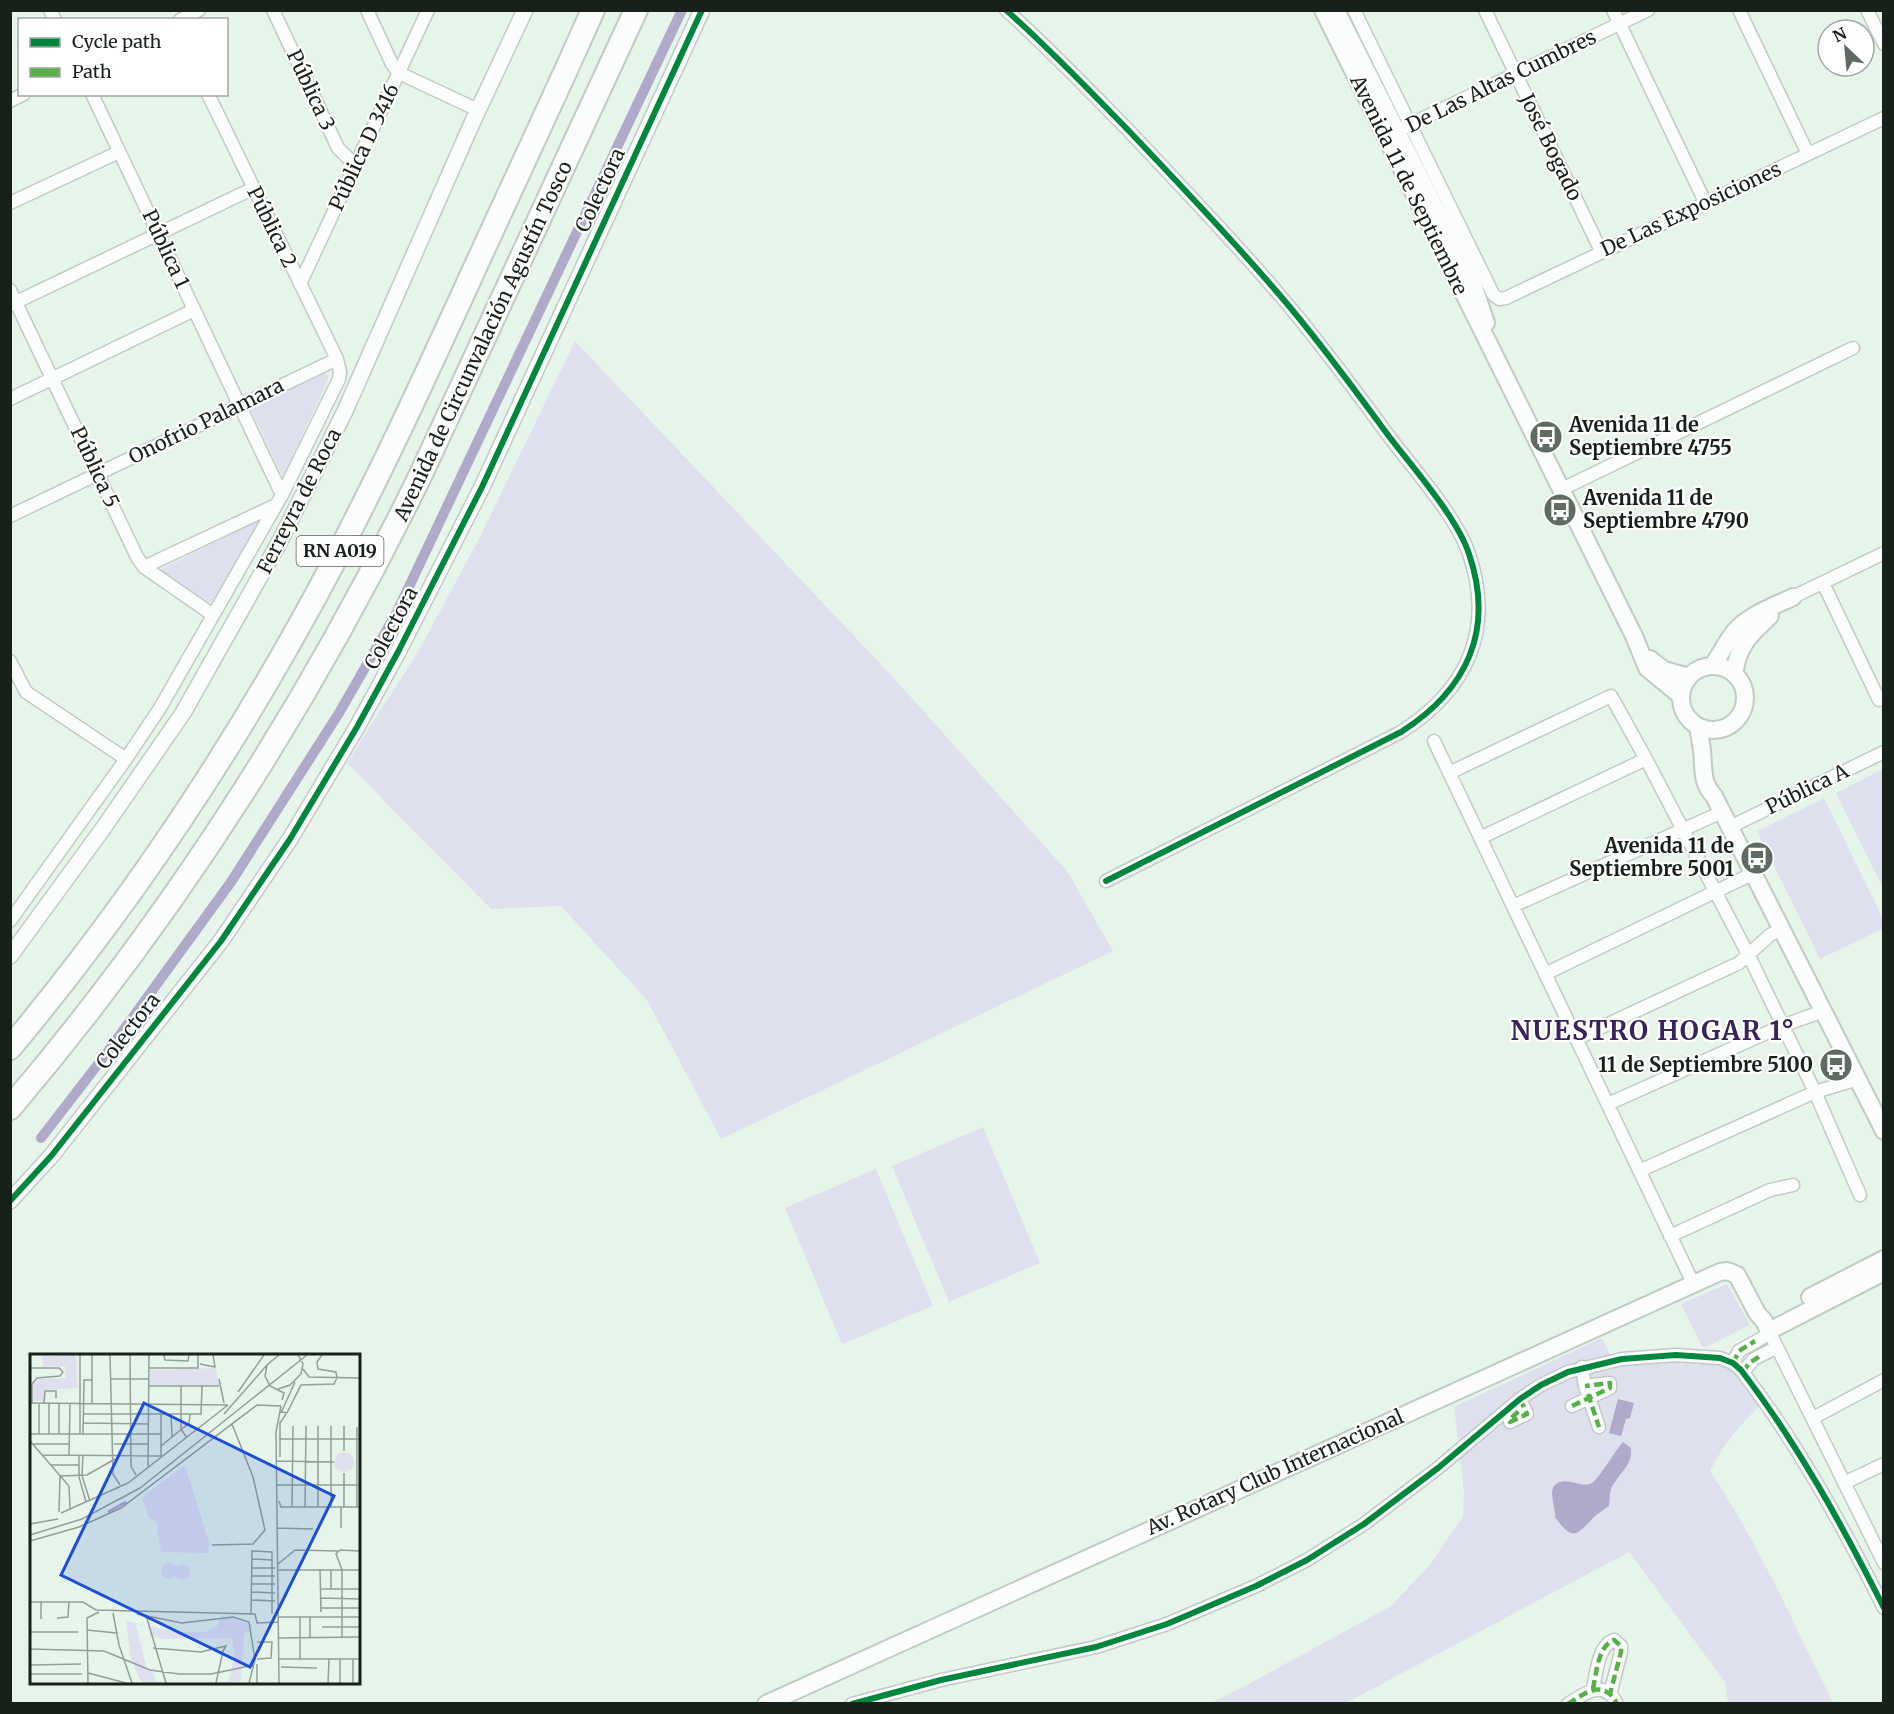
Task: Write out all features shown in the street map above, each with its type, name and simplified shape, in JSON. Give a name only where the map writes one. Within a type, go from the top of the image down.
[{"type":"highway","name":"Avenida de Circunvalación Agustín Tosco","points":[[10,1047],[101,933],[163,845],[231,741],[303,618],[342,547],[390,450],[593,10]]},
{"type":"highway","name":"Avenida de Circunvalación Agustín Tosco","points":[[10,1107],[92,1008],[192,871],[261,765],[333,643],[433,451],[636,10]]},
{"type":"main road","name":"Avenida 11 de Septiembre","points":[[1323,10],[1397,131],[1473,316],[1634,636]]},
{"type":"main road","name":"Avenida 11 de Septiembre","points":[[1336,10],[1472,281],[1483,311],[1495,359]]},
{"type":"main road","points":[[1712,666],[1735,631],[1744,623],[1759,613],[1793,597]]},
{"type":"main road","points":[[1734,674],[1739,650],[1755,630],[1793,597]]},
{"type":"main road","points":[[1634,636],[1647,656],[1664,670],[1689,677]]},
{"type":"main road","points":[[1634,636],[1647,669],[1681,696]]},
{"type":"main road","points":[[1712,666],[1724,668],[1734,674],[1744,690],[1743,708],[1732,723],[1714,730],[1698,726],[1686,717],[1681,696],[1683,686],[1689,677],[1699,669],[1712,666]]},
{"type":"main road","points":[[1698,726],[1702,751],[1702,773],[1706,788],[1714,796],[1726,819],[1884,1131]]},
{"type":"main road","points":[[1714,796],[1710,761],[1716,739],[1724,728]]},
{"type":"main road","points":[[1768,1328],[1884,1259]]},
{"type":"main road","name":"Av. Rotary Club Internacional","points":[[766,1704],[1720,1272],[1733,1272],[1737,1275],[1757,1313],[1768,1328]]},
{"type":"main road","points":[[1768,1328],[1884,1272]]},
{"type":"street","points":[[184,18],[199,10]]},
{"type":"street","name":"Pública 3","points":[[273,10],[338,148],[354,164]]},
{"type":"street","points":[[367,10],[392,64],[399,73],[478,110]]},
{"type":"street","name":"Pública D 3416","points":[[300,284],[354,164],[428,10]]},
{"type":"street","name":"Ferreyra de Roca","points":[[10,956],[102,830],[183,713],[280,541],[345,411],[478,110],[525,10]]},
{"type":"street","name":"Colectora","points":[[10,1201],[52,1155],[221,941],[290,839],[357,727],[482,487],[702,10]]},
{"type":"street","points":[[1006,10],[1167,171],[1314,336],[1458,531],[1469,552],[1478,595],[1479,614],[1475,638],[1467,663],[1446,696],[1420,720],[1401,732],[1106,881]]},
{"type":"street","points":[[1354,10],[1397,131]]},
{"type":"street","name":"José Bogado","points":[[1485,10],[1601,251]]},
{"type":"street","points":[[1613,10],[1705,202]]},
{"type":"street","name":"De Las Altas Cumbres","points":[[1397,131],[1648,10]]},
{"type":"street","points":[[1739,10],[1808,154]]},
{"type":"street","points":[[1867,10],[1884,44]]},
{"type":"street","name":"Pública 1","points":[[93,96],[239,404],[279,500]]},
{"type":"street","name":"Pública 2","points":[[209,96],[337,359]]},
{"type":"street","name":"De Las Exposiciones","points":[[1397,131],[1493,294],[1499,299],[1506,298],[1884,118]]},
{"type":"street","points":[[10,203],[119,152]]},
{"type":"street","points":[[13,304],[254,188]]},
{"type":"street","name":"Pública 5","points":[[10,290],[13,304],[53,378],[137,557],[144,567],[213,615]]},
{"type":"street","points":[[10,399],[194,310]]},
{"type":"street","points":[[1560,490],[1853,348]]},
{"type":"street","points":[[10,921],[160,708],[279,500],[335,388],[340,372],[337,359]]},
{"type":"street","name":"Onofrio Palamara","points":[[14,514],[239,404],[337,359]]},
{"type":"street","points":[[144,567],[279,500]]},
{"type":"street","points":[[10,524],[14,514]]},
{"type":"street","points":[[1793,597],[1884,553]]},
{"type":"street","points":[[1823,583],[1879,700]]},
{"type":"street","points":[[10,661],[26,692],[126,759]]},
{"type":"street","points":[[1449,773],[1611,696],[1749,956],[1815,1092],[1860,1195]]},
{"type":"street","points":[[1434,741],[1693,1283]]},
{"type":"street","name":"Pública A","points":[[1513,906],[1683,830],[1726,819],[1884,752]]},
{"type":"street","points":[[1480,838],[1646,759]]},
{"type":"street","points":[[1545,974],[1715,894],[1754,873]]},
{"type":"street","points":[[1576,1039],[1739,963],[1770,935],[1781,929]]},
{"type":"street","points":[[1608,1104],[1782,1026],[1823,1011]]},
{"type":"street","points":[[1639,1171],[1815,1092],[1858,1079]]},
{"type":"street","points":[[1670,1236],[1770,1190],[1793,1185]]},
{"type":"street","points":[[1738,1367],[1739,1351],[1768,1328],[1883,1559]]},
{"type":"street","points":[[1738,1367],[1777,1347]]},
{"type":"street","points":[[852,1704],[930,1682],[1068,1653],[1131,1636],[1177,1620],[1256,1587],[1306,1560],[1401,1498],[1522,1403],[1540,1385],[1582,1367],[1622,1359],[1676,1354],[1710,1356],[1738,1367],[1812,1474],[1884,1608]]},
{"type":"street","points":[[1582,1367],[1587,1392],[1599,1427]]},
{"type":"street","points":[[1813,1418],[1884,1380]]},
{"type":"street","points":[[1572,1407],[1587,1392]]},
{"type":"street","points":[[1844,1483],[1884,1464]]},
{"type":"street","points":[[1568,1704],[1593,1689],[1599,1689],[1613,1699],[1622,1652],[1621,1646],[1614,1640],[1606,1644],[1602,1652],[1593,1689]]},
{"type":"shaded area","points":[[575,341],[891,675],[1067,871],[1113,951],[721,1139],[647,1000],[561,906],[491,909],[347,763],[418,652],[480,537]]},
{"type":"shaded area","points":[[322,372],[328,376],[328,380],[283,477],[250,408]]},
{"type":"shaded area","points":[[261,520],[212,602],[208,602],[163,575],[161,571],[163,568]]},
{"type":"shaded area","points":[[1883,769],[1883,888],[1836,793]]},
{"type":"shaded area","points":[[1824,798],[1883,919],[1884,928],[1820,959],[1757,831]]},
{"type":"shaded area","points":[[983,1127],[1040,1263],[949,1302],[892,1166]]},
{"type":"shaded area","points":[[876,1169],[933,1306],[842,1344],[785,1208]]},
{"type":"shaded area","points":[[1727,1284],[1750,1325],[1706,1347],[1702,1346],[1681,1304]]},
{"type":"shaded area","points":[[1602,1338],[1610,1355],[1733,1363],[1765,1402],[1734,1434],[1710,1471],[1760,1556],[1833,1703],[1728,1703],[1725,1682],[1629,1552],[1346,1703],[1209,1704],[1391,1606],[1428,1567],[1463,1517],[1464,1492],[1454,1407]]},
{"type":"shaded area","points":[[1618,1399],[1634,1403],[1621,1436],[1609,1433]]},
{"type":"shaded area","points":[[1623,1442],[1631,1448],[1630,1459],[1612,1487],[1609,1506],[1578,1532],[1570,1533],[1555,1517],[1553,1488],[1559,1482],[1564,1481],[1592,1483]]},
{"type":"waterway","points":[[41,1138],[109,1050],[231,882],[339,713],[397,612],[682,10]]},
{"type":"marked path","points":[[1733,1363],[1739,1351],[1755,1341]]},
{"type":"marked path","points":[[1743,1372],[1749,1363],[1762,1355]]},
{"type":"marked path","points":[[1572,1406],[1610,1388],[1610,1383],[1585,1386]]},
{"type":"marked path","points":[[1588,1394],[1599,1427]]},
{"type":"marked path","points":[[1520,1399],[1527,1414],[1510,1422],[1510,1419],[1520,1410]]},
{"type":"marked path","points":[[1593,1689],[1601,1654],[1604,1648],[1614,1640],[1621,1646],[1621,1652],[1610,1694]]},
{"type":"marked path","points":[[1568,1704],[1594,1690],[1606,1691],[1617,1704]]},
{"type":"cycle path","points":[[10,1201],[52,1155],[221,941],[290,839],[357,727],[482,487],[702,10]]},
{"type":"cycle path","points":[[1006,10],[1129,131],[1297,315],[1455,524],[1469,554],[1479,608],[1470,656],[1458,677],[1443,697],[1401,732],[1106,881]]},
{"type":"cycle path","points":[[852,1704],[941,1680],[1096,1647],[1167,1624],[1256,1586],[1307,1560],[1364,1524],[1438,1468],[1520,1399],[1541,1385],[1568,1372],[1622,1359],[1676,1355],[1720,1358],[1733,1363],[1741,1370],[1800,1456],[1852,1546],[1884,1608]]},
{"type":"place","name":"Avenida 11 de Septiembre 4755","points":[[1546,437]]},
{"type":"place","name":"Avenida 11 de Septiembre 4790","points":[[1560,510]]},
{"type":"place","name":"Avenida 11 de Septiembre 5001","points":[[1757,858]]},
{"type":"place","name":"11 de Septiembre 5100","points":[[1836,1065]]},
{"type":"district","name":"NUESTRO HOGAR 1°","points":[[1653,1031]]}]
